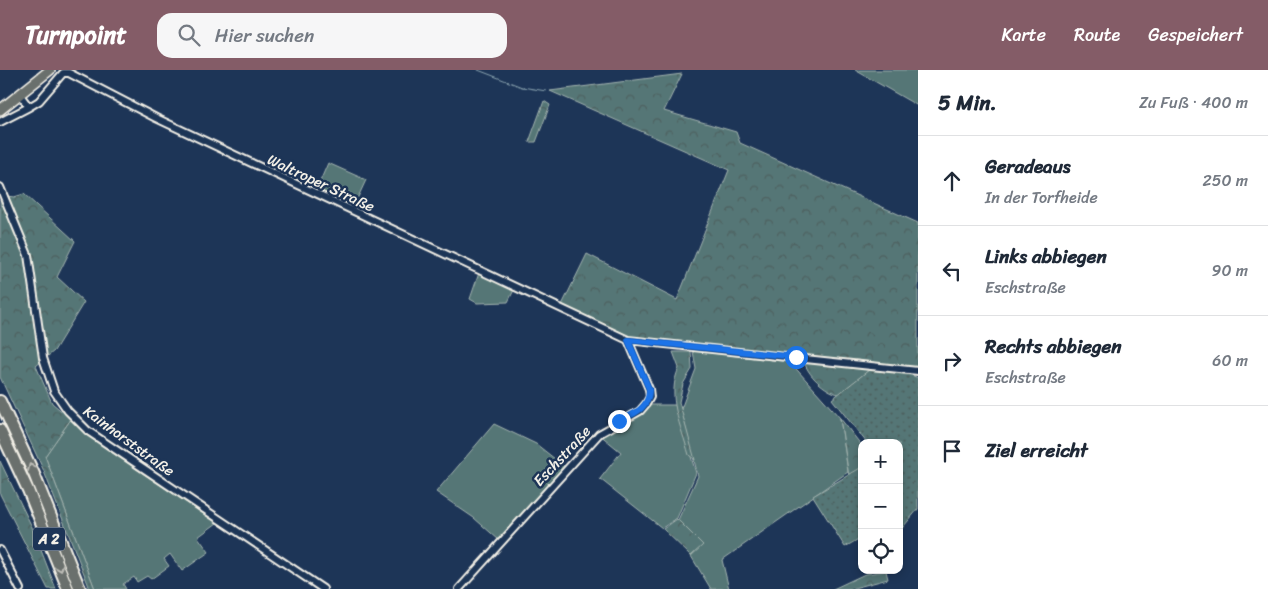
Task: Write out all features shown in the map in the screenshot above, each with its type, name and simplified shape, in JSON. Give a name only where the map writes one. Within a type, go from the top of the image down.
[{"type":"highway","name":"A 2","points":[[0,401],[34,474],[80,589]]},
{"type":"highway","name":"A 2","points":[[0,430],[34,503],[68,589]]},
{"type":"main road","points":[[0,110],[50,70]]},
{"type":"street","name":"Waltroper Straße","points":[[29,107],[40,101],[63,73],[69,73],[156,118],[628,340],[918,371]]},
{"type":"street","points":[[0,122],[29,107],[20,95]]},
{"type":"street","name":"Kainhorststraße","points":[[0,187],[28,255],[43,358],[54,391],[68,412],[88,431],[323,589]]},
{"type":"street","name":"Eschstraße","points":[[459,589],[599,434],[640,411],[646,404],[650,397],[649,389],[628,340]]},
{"type":"street","points":[[0,550],[20,589]]},
{"type":"green space","points":[[855,70],[918,70],[918,106]]},
{"type":"green space","points":[[682,74],[664,111],[736,132],[740,143],[918,223],[918,369],[638,342],[562,305],[587,254],[677,300],[729,170],[550,91]]},
{"type":"green space","points":[[544,101],[550,105],[536,142],[529,142]]},
{"type":"green space","points":[[328,163],[366,180],[352,210],[315,193]]},
{"type":"green space","points":[[24,194],[75,241],[57,277],[84,302],[54,351],[36,366],[52,403],[71,419],[45,456],[95,589],[90,589],[43,469],[0,377],[0,195],[14,197]]},
{"type":"green space","points":[[479,273],[514,290],[508,302],[477,303],[470,299]]},
{"type":"green space","points":[[693,351],[790,362],[840,418],[848,472],[722,560],[729,589],[711,589],[691,556],[702,545],[678,520],[698,476],[681,409],[696,369]]},
{"type":"green space","points":[[673,352],[691,352],[692,369],[683,384],[679,402],[695,460],[689,455],[676,411],[674,389],[679,368]]},
{"type":"green space","points":[[804,360],[869,370],[839,394],[828,390],[817,382],[808,371]]},
{"type":"green space","points":[[869,370],[909,374],[918,378],[918,509],[903,527],[903,439],[864,439],[832,399]]},
{"type":"green space","points":[[648,405],[675,405],[696,473],[677,518],[662,528],[600,479],[621,452],[599,434]]},
{"type":"green space","points":[[840,418],[858,441],[858,498],[850,483]]},
{"type":"green space","points":[[71,419],[108,450],[217,523],[198,537],[209,552],[182,571],[170,554],[164,559],[169,566],[151,579],[147,576],[137,582],[134,577],[123,584],[126,589],[95,589],[45,456]]},
{"type":"green space","points":[[494,424],[536,444],[565,467],[499,540],[474,518],[436,492]]},
{"type":"green space","points":[[0,461],[32,527],[56,589],[48,589],[0,494]]},
{"type":"green space","points":[[858,469],[858,539],[845,547],[813,496]]},
{"type":"green space","points":[[677,519],[703,545],[691,556],[663,529]]},
{"type":"green space","points":[[865,574],[887,574],[888,579],[850,589],[833,589]]},
{"type":"waterway","points":[[478,70],[522,87],[546,91]]},
{"type":"route","points":[[619,421],[640,411],[650,397],[649,389],[628,340],[796,357]]}]
